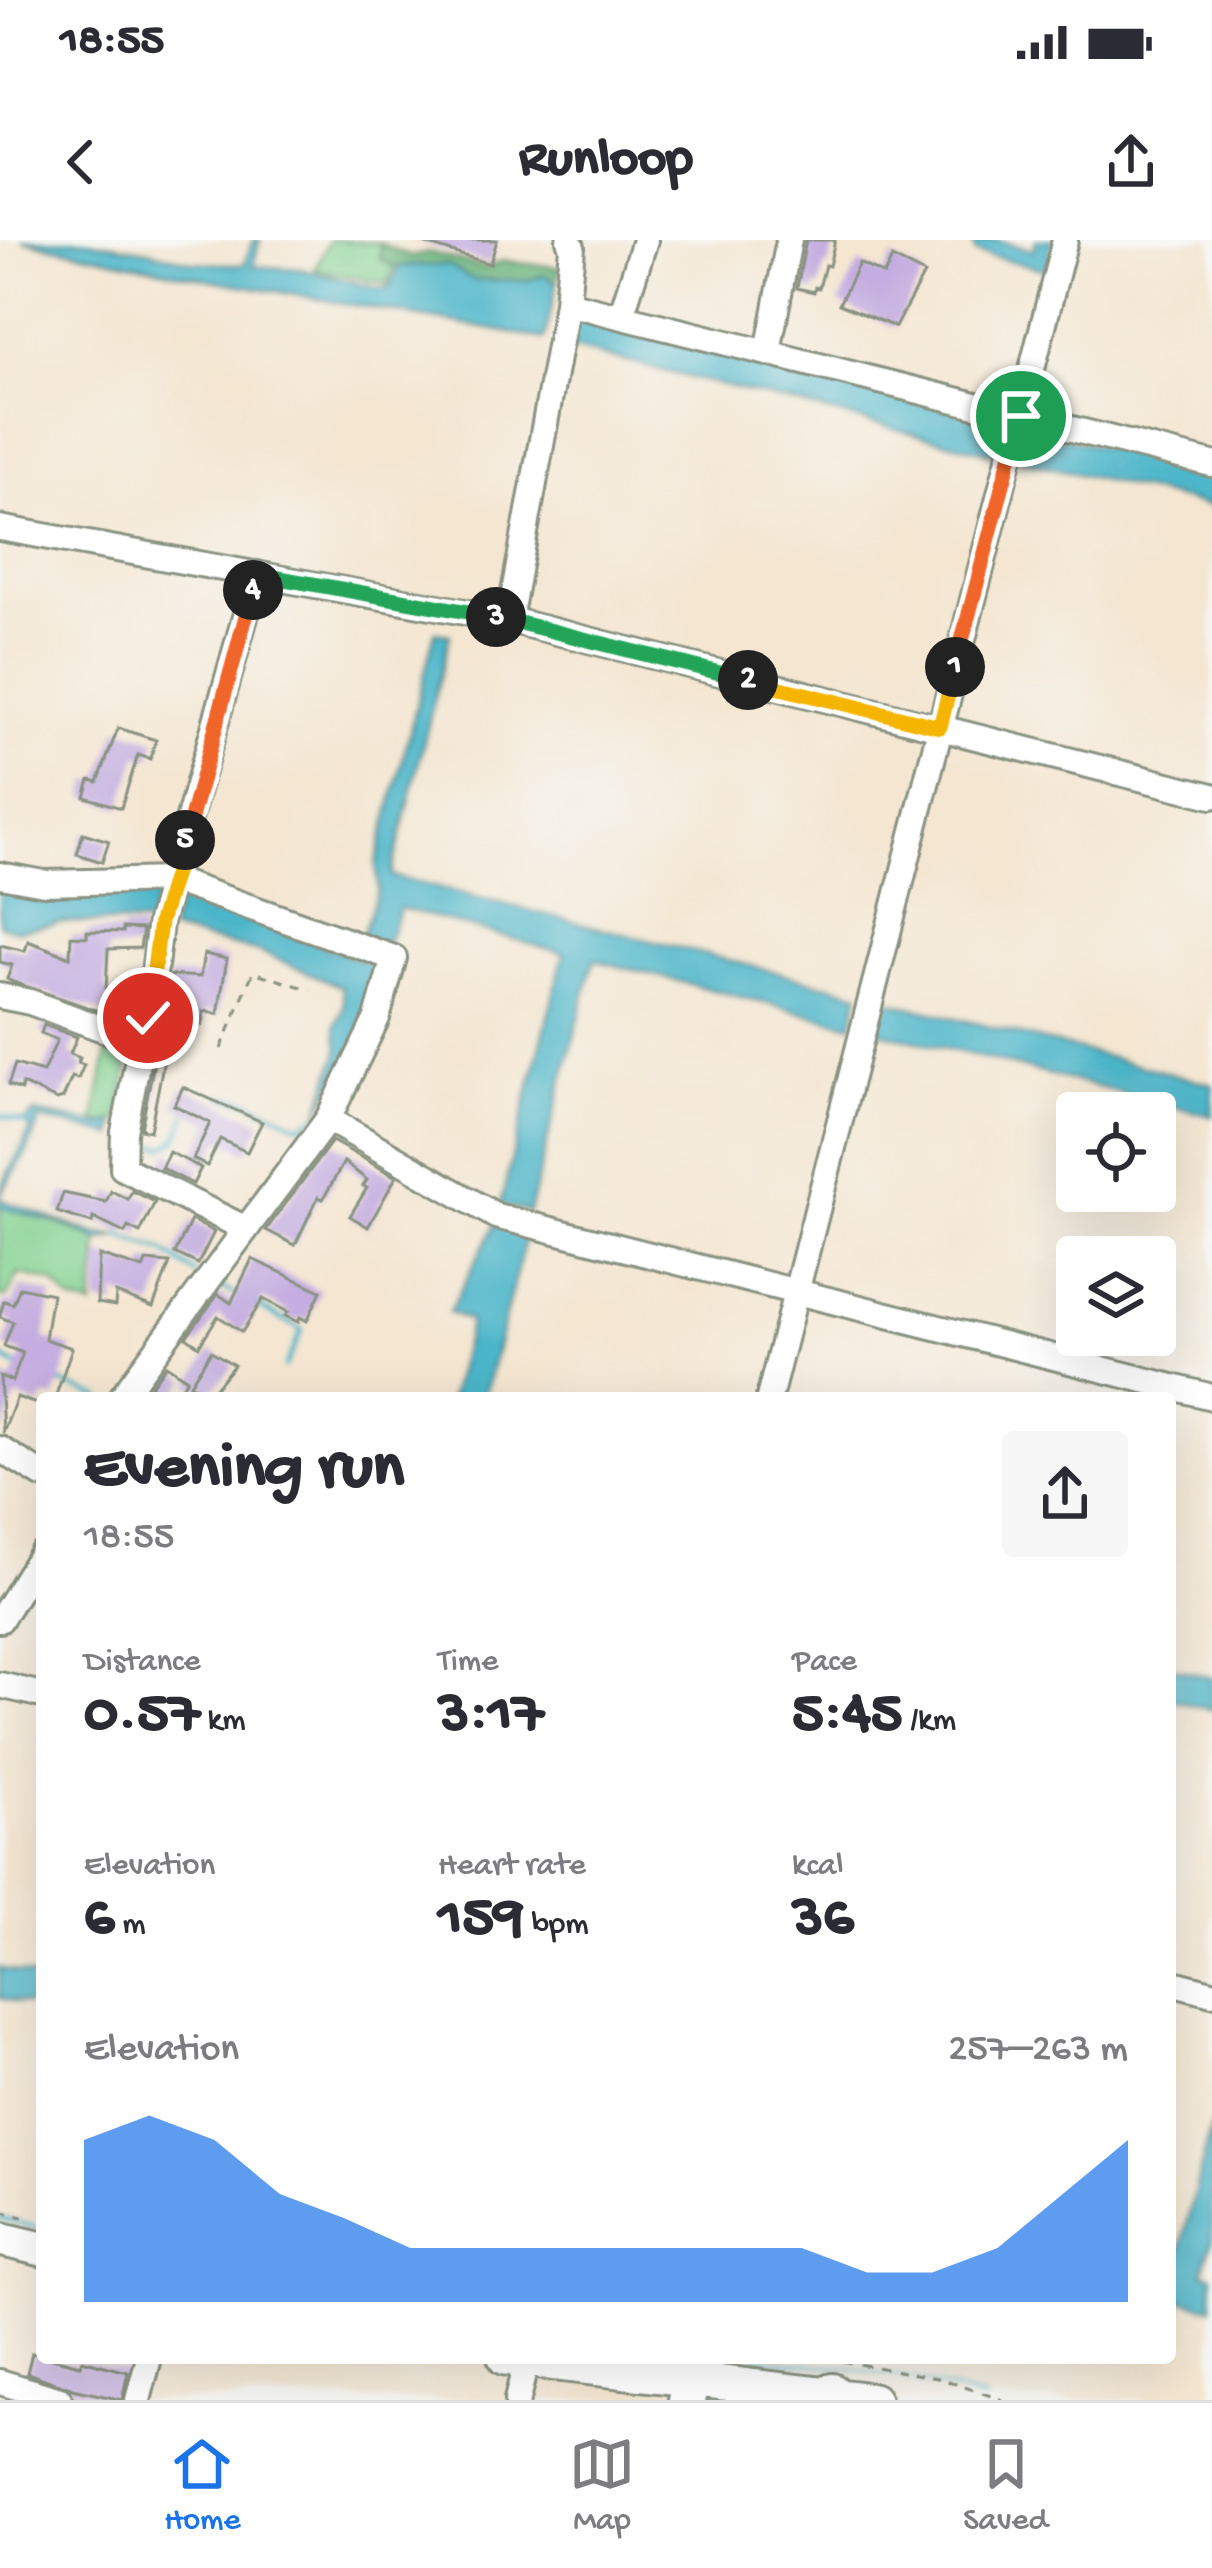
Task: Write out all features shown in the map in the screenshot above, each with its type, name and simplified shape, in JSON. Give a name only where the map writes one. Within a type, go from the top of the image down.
[{"type":"main road","points":[[10,2228],[36,2245]]},
{"type":"main road","points":[[546,2364],[689,2391],[828,2384],[873,2400]]},
{"type":"street","points":[[509,620],[563,321],[569,240]]},
{"type":"street","points":[[621,316],[645,240]]},
{"type":"street","points":[[768,352],[789,240]]},
{"type":"street","points":[[771,1392],[1065,240]]},
{"type":"street","points":[[563,321],[621,316],[1212,464]]},
{"type":"street","points":[[0,527],[509,620],[1212,796]]},
{"type":"street","points":[[246,1228],[123,1168],[124,1132],[148,1018],[160,922],[257,574]]},
{"type":"street","points":[[0,875],[44,883],[172,880],[394,958],[377,1018],[328,1119],[125,1392]]},
{"type":"street","points":[[0,996],[141,1043]]},
{"type":"street","points":[[328,1119],[496,1216],[1212,1397]]},
{"type":"street","points":[[0,1449],[36,1471]]},
{"type":"street","points":[[0,1619],[36,1562]]},
{"type":"street","points":[[0,1684],[36,1693]]},
{"type":"street","points":[[1176,1984],[1212,1993]]},
{"type":"street","points":[[138,2400],[147,2364]]},
{"type":"street","points":[[517,2400],[520,2364]]},
{"type":"street","points":[[0,2382],[59,2400]]},
{"type":"path","points":[[221,1049],[253,971],[311,990]]},
{"type":"path","points":[[0,2211],[10,2228]]},
{"type":"path","points":[[828,2384],[938,2378],[1003,2400]]},
{"type":"green space","points":[[329,240],[381,243],[380,259],[395,267],[387,284],[315,269]]},
{"type":"green space","points":[[381,243],[411,257],[429,252],[486,268],[501,261],[560,267],[557,283],[545,275],[528,280],[474,280],[448,265],[395,267],[380,259]]},
{"type":"green space","points":[[110,1039],[132,1047],[118,1122],[94,1122]]},
{"type":"green space","points":[[0,1207],[64,1225],[99,1241],[92,1307],[70,1301],[53,1282],[19,1274],[7,1297],[0,1297]]},
{"type":"water","points":[[22,240],[84,240],[194,262],[244,265],[253,240],[260,240],[253,266],[301,269],[380,289],[389,288],[400,266],[448,265],[474,280],[528,280],[545,275],[557,283],[545,339],[212,280]]},
{"type":"water","points":[[995,240],[1033,250],[1036,240],[1053,240],[1046,270],[975,252],[972,241]]},
{"type":"water","points":[[581,317],[1003,423],[995,454],[572,348],[575,320]]},
{"type":"water","points":[[1029,429],[1212,474],[1212,507],[1021,460]]},
{"type":"water","points":[[435,632],[450,635],[391,876],[860,993],[852,1025],[594,960],[529,1212],[500,1205],[564,953],[400,908],[386,945],[362,935],[378,889],[376,865]]},
{"type":"water","points":[[0,888],[41,896],[157,893],[151,924],[63,922],[18,930],[0,925]]},
{"type":"water","points":[[180,894],[376,966],[373,999],[318,1114],[339,1051],[336,1026],[344,1007],[342,987],[260,952],[169,931]]},
{"type":"water","points":[[885,1000],[1212,1084],[1212,1116],[1176,1107],[1176,1092],[1117,1092],[877,1031]]},
{"type":"water","points":[[35,1113],[100,1125],[116,1123],[114,1136],[40,1119],[27,1152],[1,1194],[30,1128],[23,1123]]},
{"type":"water","points":[[1,1194],[2,1200],[95,1234],[120,1236],[99,1241],[64,1225],[0,1207]]},
{"type":"water","points":[[495,1225],[527,1231],[486,1392],[452,1392],[470,1321],[449,1312]]},
{"type":"water","points":[[1176,1669],[1212,1678],[1212,1710],[1176,1701]]},
{"type":"water","points":[[0,1968],[36,1977],[36,2007],[0,1998]]},
{"type":"water","points":[[1212,2123],[1212,2238],[1203,2272],[1212,2275],[1212,2307],[1181,2300],[1176,2320],[1176,2266]]},
{"type":"building","points":[[424,240],[497,240],[490,264]]},
{"type":"building","points":[[806,240],[835,240],[829,266],[825,265],[814,292],[797,288]]},
{"type":"building","points":[[892,258],[924,274],[895,327],[839,304],[859,263],[884,275]]},
{"type":"building","points":[[118,728],[156,740],[150,759],[138,755],[121,808],[85,797],[90,780],[98,782]]},
{"type":"building","points":[[83,833],[109,841],[102,862],[77,854]]},
{"type":"building","points":[[123,928],[143,929],[140,948],[108,949],[106,991],[135,999],[131,1022],[13,982],[7,979],[12,965],[0,962],[0,945],[25,951],[28,941],[70,957],[71,936],[87,937],[87,931],[123,932]]},
{"type":"building","points":[[204,954],[227,959],[218,1014],[204,1011],[202,1025],[182,1021],[179,1036],[163,1033],[171,975],[200,977]]},
{"type":"building","points":[[44,1025],[77,1037],[70,1054],[84,1065],[78,1079],[72,1077],[63,1098],[57,1100],[22,1084],[21,1090],[8,1085],[15,1064],[43,1072],[57,1040],[41,1033]]},
{"type":"building","points":[[157,1047],[166,1049],[150,1131],[141,1129]]},
{"type":"building","points":[[183,1087],[262,1122],[247,1152],[220,1139],[207,1166],[193,1159],[210,1123],[174,1105]]},
{"type":"building","points":[[332,1141],[396,1177],[368,1227],[350,1216],[367,1180],[344,1162],[323,1199],[318,1197],[295,1245],[266,1230]]},
{"type":"building","points":[[169,1152],[201,1168],[193,1184],[161,1168]]},
{"type":"building","points":[[111,1191],[128,1199],[132,1191],[155,1202],[140,1233],[128,1227],[125,1233],[93,1218],[92,1223],[57,1212],[63,1193],[106,1202]]},
{"type":"building","points":[[191,1220],[214,1232],[198,1264],[175,1253]]},
{"type":"building","points":[[99,1255],[143,1269],[146,1261],[170,1263],[153,1307],[116,1293],[115,1306],[97,1303]]},
{"type":"building","points":[[252,1259],[321,1291],[307,1321],[285,1316],[288,1312],[263,1299],[242,1332],[218,1316],[199,1346],[186,1337],[218,1294],[231,1303]]},
{"type":"building","points":[[20,1287],[52,1294],[45,1339],[72,1348],[57,1392],[36,1392],[36,1404],[17,1397],[3,1433],[0,1376],[12,1381],[23,1353],[4,1346],[13,1322],[0,1314],[4,1301],[13,1304]]},
{"type":"building","points":[[211,1351],[234,1365],[211,1392],[190,1384]]},
{"type":"building","points":[[166,1365],[187,1379],[179,1392],[146,1392]]},
{"type":"building","points":[[32,2353],[36,2364],[97,2364],[128,2372],[122,2400],[27,2373]]},
{"type":"waterway","points":[[222,1097],[248,1101],[300,1125],[316,1116]]},
{"type":"waterway","points":[[0,1115],[28,1124]]},
{"type":"waterway","points":[[136,1142],[165,1147],[176,1140],[187,1115]]},
{"type":"waterway","points":[[119,1236],[162,1250],[196,1274]]},
{"type":"waterway","points":[[215,1284],[236,1295]]},
{"type":"waterway","points":[[257,1306],[302,1330],[285,1367]]},
{"type":"waterway","points":[[0,1357],[23,1369]]},
{"type":"waterway","points":[[56,1381],[85,1392]]},
{"type":"waterway","points":[[0,2218],[36,2227]]},
{"type":"waterway","points":[[807,2364],[900,2378],[984,2400]]},
{"type":"waterway","points":[[69,2394],[89,2400]]},
{"type":"route","points":[[148,1018],[160,922],[257,574],[509,620],[940,727],[1021,416]]}]
